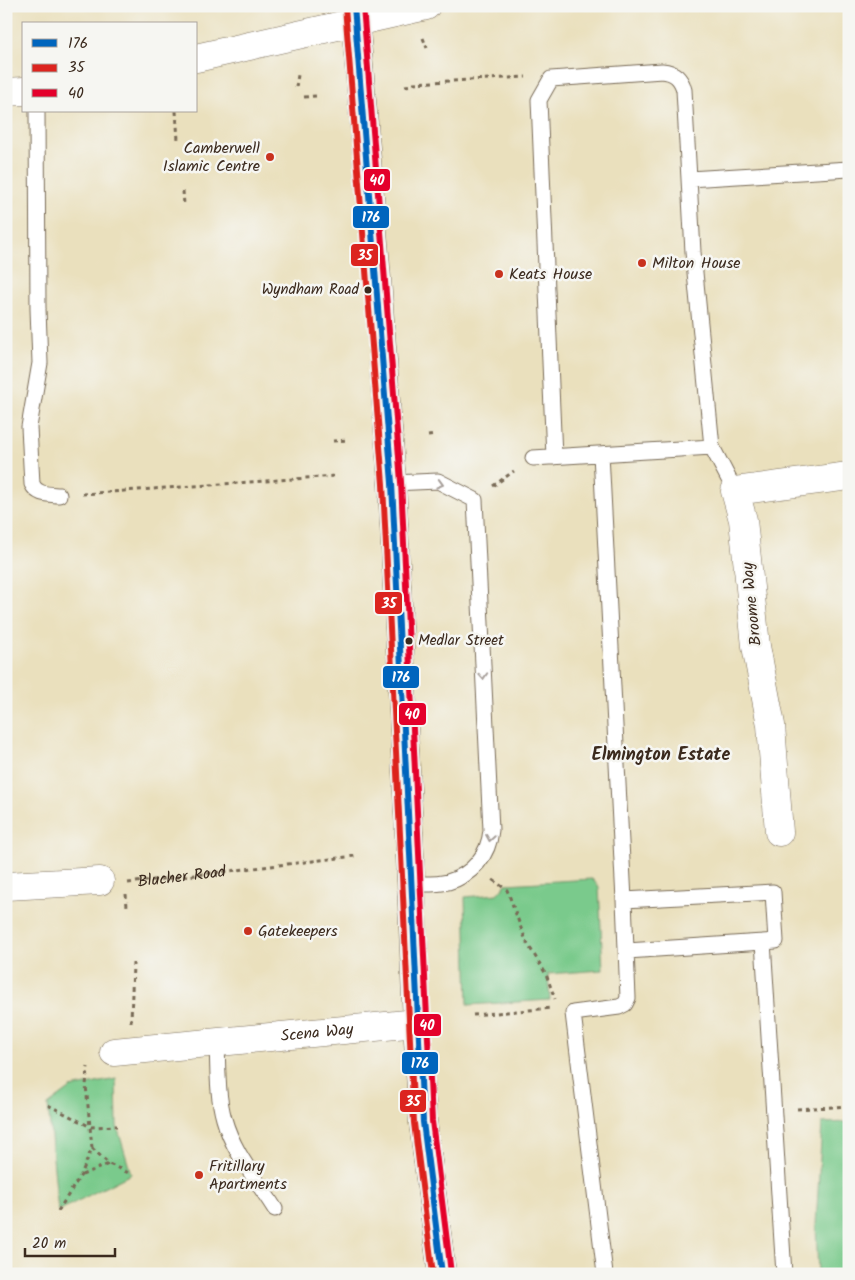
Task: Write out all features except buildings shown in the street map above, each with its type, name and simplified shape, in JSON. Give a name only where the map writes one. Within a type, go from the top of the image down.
[{"type":"main road","points":[[198,57],[355,14],[426,6]]},
{"type":"main road","points":[[355,14],[392,483],[423,1122],[442,1274]]},
{"type":"main road","points":[[6,92],[22,91]]},
{"type":"main road","points":[[735,491],[849,476]]},
{"type":"main road","name":"Broome Way","points":[[735,491],[743,520],[756,646],[771,725],[779,832]]},
{"type":"main road","points":[[6,886],[100,881]]},
{"type":"main road","name":"Scena Way","points":[[122,1051],[417,1024]]},
{"type":"lane","points":[[554,457],[539,100],[551,79],[670,72],[678,77],[684,90],[693,252],[712,447],[735,491]]},
{"type":"lane","points":[[37,112],[40,363],[29,427],[32,484],[35,490],[41,493],[59,495]]},
{"type":"lane","points":[[689,179],[849,169]]},
{"type":"lane","points":[[533,458],[712,447]]},
{"type":"lane","points":[[601,454],[629,991],[625,1004],[611,1008],[573,1012],[605,1274]]},
{"type":"lane","points":[[392,483],[438,481],[474,500],[491,830],[490,839],[481,860],[464,874],[449,882],[411,884]]},
{"type":"lane","points":[[624,900],[773,892],[776,941],[627,951]]},
{"type":"lane","points":[[763,942],[784,1274]]},
{"type":"lane","points":[[217,1042],[219,1091],[224,1119],[236,1149],[275,1209]]},
{"type":"path","points":[[423,38],[427,48]]},
{"type":"path","points":[[296,87],[298,75]]},
{"type":"path","points":[[405,86],[539,76],[551,79]]},
{"type":"path","points":[[304,97],[316,96]]},
{"type":"path","points":[[176,112],[178,140]]},
{"type":"path","points":[[183,191],[184,205]]},
{"type":"path","points":[[428,436],[435,435]]},
{"type":"path","points":[[333,441],[347,440]]},
{"type":"path","points":[[474,500],[533,458]]},
{"type":"path","points":[[59,495],[335,476]]},
{"type":"path","name":"Blucher Road","points":[[100,881],[126,883],[355,856]]},
{"type":"path","points":[[473,1016],[558,1007],[546,974],[527,943],[507,890],[493,880]]},
{"type":"path","points":[[122,1051],[133,963]]},
{"type":"path","points":[[58,1211],[82,1175],[92,1148],[86,1085]]},
{"type":"path","points":[[48,1105],[91,1127],[117,1126]]},
{"type":"path","points":[[775,1110],[849,1106]]},
{"type":"path","points":[[92,1148],[110,1164],[131,1174]]},
{"type":"path","points":[[82,1175],[110,1164]]},
{"type":"green space","points":[[592,879],[599,887],[603,970],[548,974],[550,1000],[468,1005],[465,897],[497,894],[506,884]]},
{"type":"green space","points":[[116,1079],[117,1126],[131,1174],[58,1211],[48,1105],[71,1088]]},
{"type":"green space","points":[[849,1122],[849,1274],[818,1274],[816,1225],[822,1123]]},
{"type":"transit line","name":"176","points":[[354,6],[392,483],[423,1122],[442,1274]]},
{"type":"transit line","name":"40","points":[[363,6],[401,482],[432,1121],[451,1273]]},
{"type":"transit line","name":"35","points":[[345,7],[383,484],[414,1123],[433,1274]]},
{"type":"place","name":"Camberwell Islamic Centre","points":[[270,157]]},
{"type":"place","name":"Milton House","points":[[642,263]]},
{"type":"place","name":"Keats House","points":[[499,274]]},
{"type":"place","name":"Wyndham Road","points":[[368,290]]},
{"type":"place","name":"Medlar Street","points":[[409,641]]},
{"type":"place","name":"Gatekeepers","points":[[248,931]]},
{"type":"place","name":"Fritillary Apartments","points":[[199,1175]]},
{"type":"district","name":"Elmington Estate","points":[[661,755]]}]
